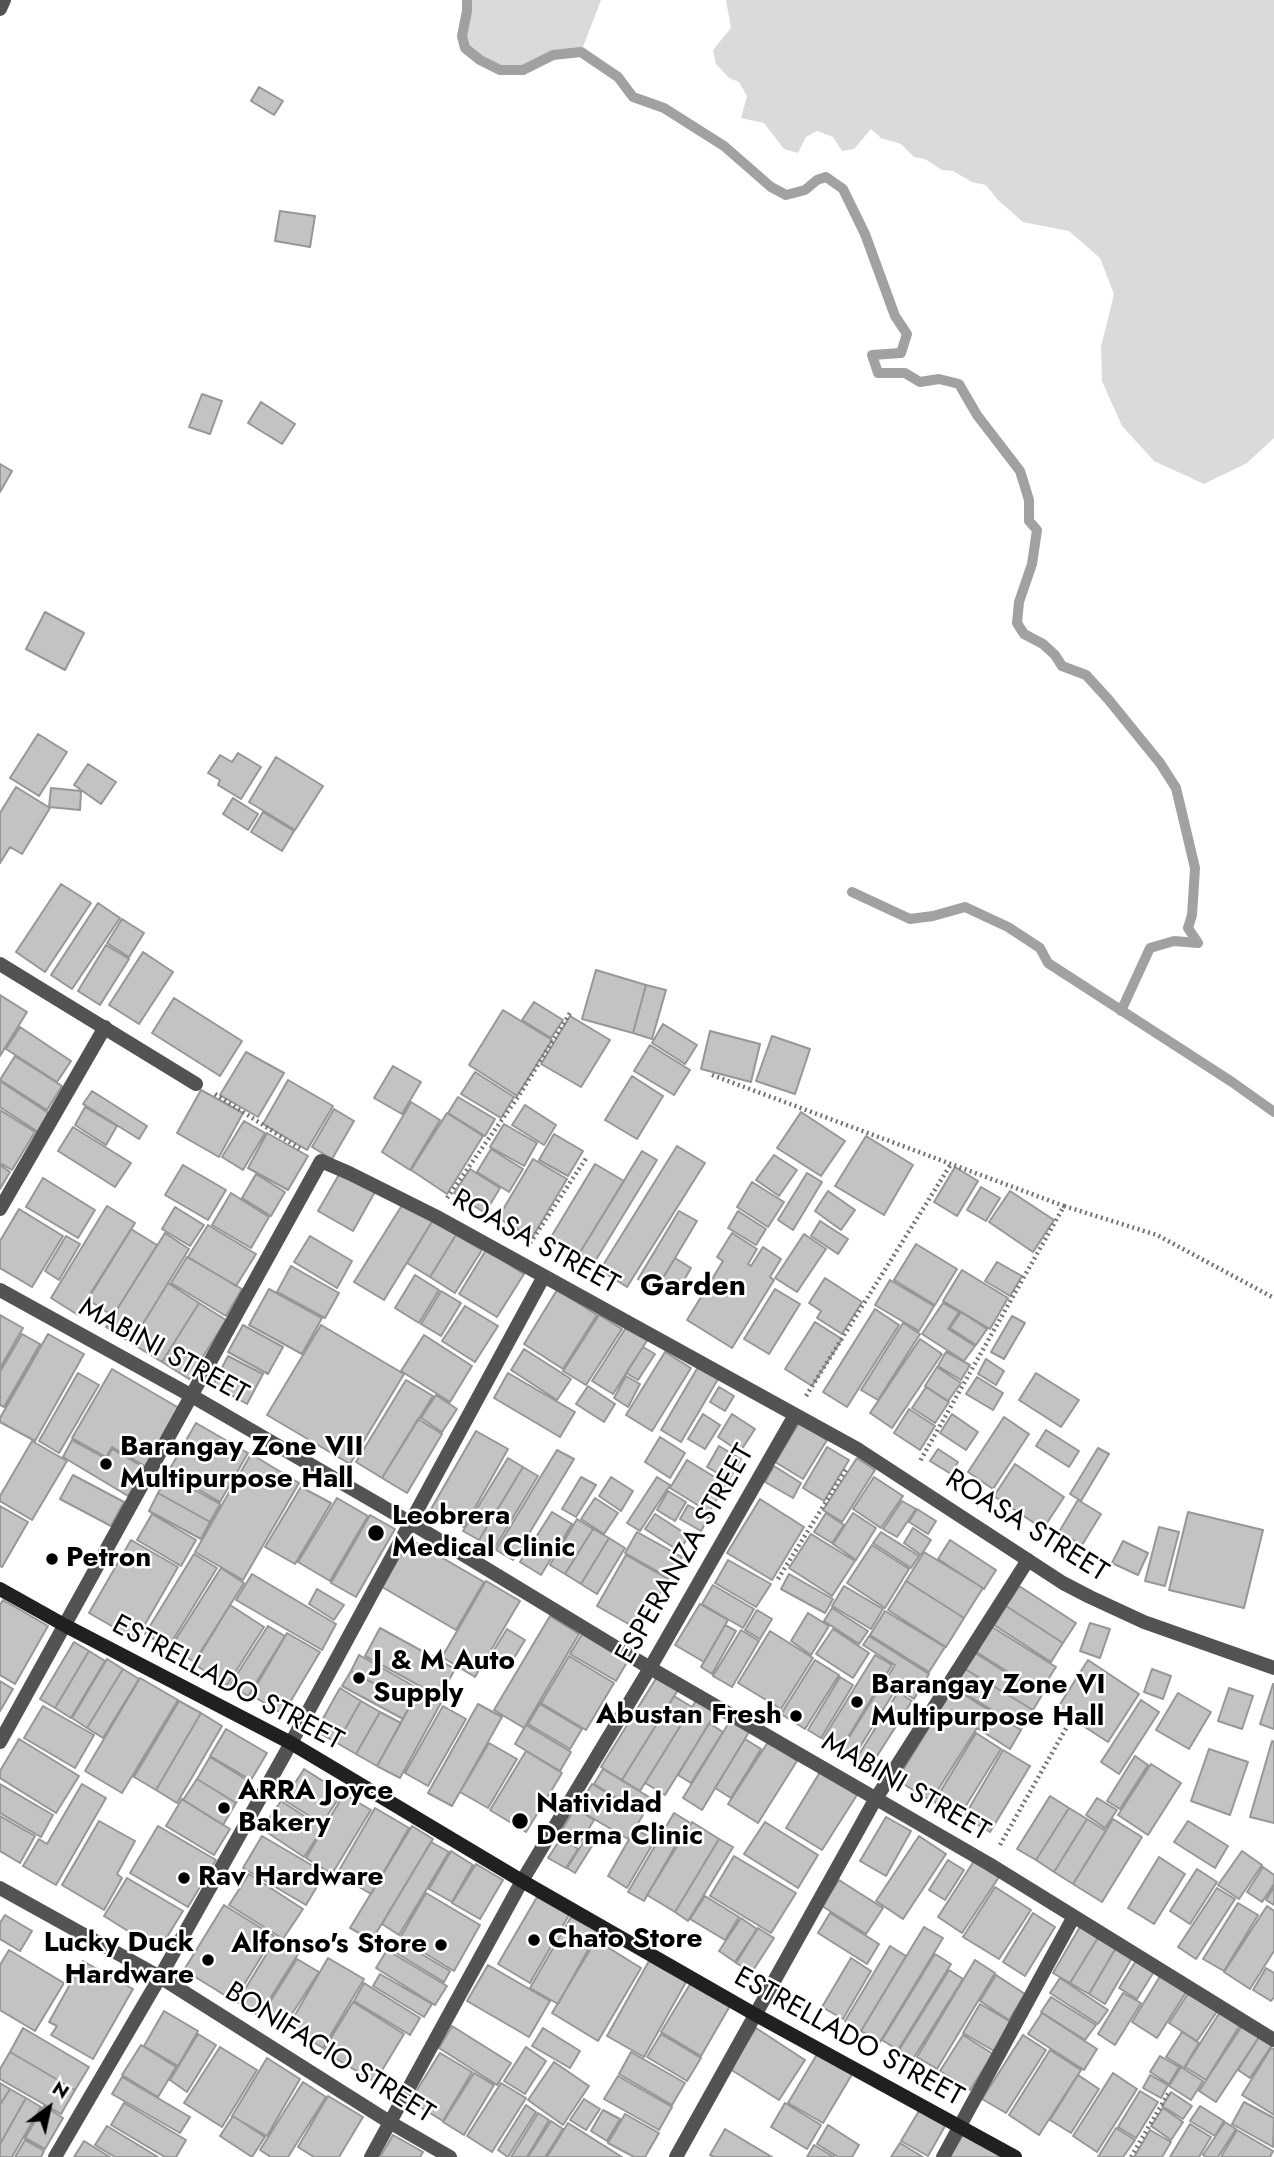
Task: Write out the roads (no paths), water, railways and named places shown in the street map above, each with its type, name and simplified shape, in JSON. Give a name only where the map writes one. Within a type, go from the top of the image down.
[{"type":"street","points":[[0,9],[4,0]]},
{"type":"street","points":[[0,964],[196,1084]]},
{"type":"street","points":[[0,1209],[105,1027]]},
{"type":"street","name":"ROASA STREET","points":[[192,1396],[321,1161],[435,1216],[859,1450],[1090,1597],[1144,1622],[1274,1668]]},
{"type":"street","points":[[55,2157],[160,1977],[290,1743],[544,1276]]},
{"type":"street","name":"MABINI STREET","points":[[0,1290],[192,1396],[411,1523],[650,1668],[989,1864],[1274,2040]]},
{"type":"street","points":[[0,1742],[192,1396]]},
{"type":"street","name":"ESPERANZA STREET","points":[[371,2157],[522,1881],[650,1668],[795,1415]]},
{"type":"street","points":[[676,2157],[875,1800],[1028,1560]]},
{"type":"street","name":"ESTRELLADO STREET","points":[[0,1589],[290,1743],[522,1881],[756,2015],[1015,2157]]},
{"type":"street","name":"BONIFACIO STREET","points":[[0,1888],[160,1977],[391,2123],[450,2157]]},
{"type":"street","points":[[943,2157],[1073,1918]]},
{"type":"waterway","points":[[467,0],[462,36],[465,48],[480,60],[500,70],[523,70],[553,55],[581,52],[618,77],[633,97],[664,108],[724,146],[771,187],[786,195],[805,190],[817,180],[826,177],[843,189],[865,234],[895,316],[907,334],[901,353],[872,355],[878,373],[905,373],[920,382],[939,379],[959,384],[977,415],[1020,471],[1029,500],[1029,521],[1037,530],[1032,564],[1019,602],[1017,623],[1024,634],[1043,644],[1062,666],[1086,675],[1160,763],[1176,788],[1195,868],[1192,915],[1188,928],[1198,943],[1174,941],[1150,948],[1121,1011]]},
{"type":"waterway","points":[[852,892],[910,919],[965,907],[1008,927],[1040,948],[1048,963],[1274,1112]]},
{"type":"place","name":"Barangay Zone VII Multipurpose Hall","points":[[106,1464]]},
{"type":"place","name":"Leobrera Medical Clinic","points":[[376,1533]]},
{"type":"place","name":"Petron","points":[[52,1559]]},
{"type":"place","name":"J & M Auto Supply","points":[[359,1678]]},
{"type":"place","name":"Barangay Zone VI Multipurpose Hall","points":[[857,1702]]},
{"type":"place","name":"Abustan Fresh","points":[[796,1716]]},
{"type":"place","name":"ARRA Joyce Bakery","points":[[224,1808]]},
{"type":"place","name":"Natividad Derma Clinic","points":[[520,1821]]},
{"type":"place","name":"Rav Hardware","points":[[184,1878]]},
{"type":"place","name":"Chato Store","points":[[534,1940]]},
{"type":"place","name":"Alfonso's Store","points":[[441,1945]]},
{"type":"place","name":"Lucky Duck Hardware","points":[[208,1960]]},
{"type":"district","name":"Garden","points":[[693,1288]]}]
